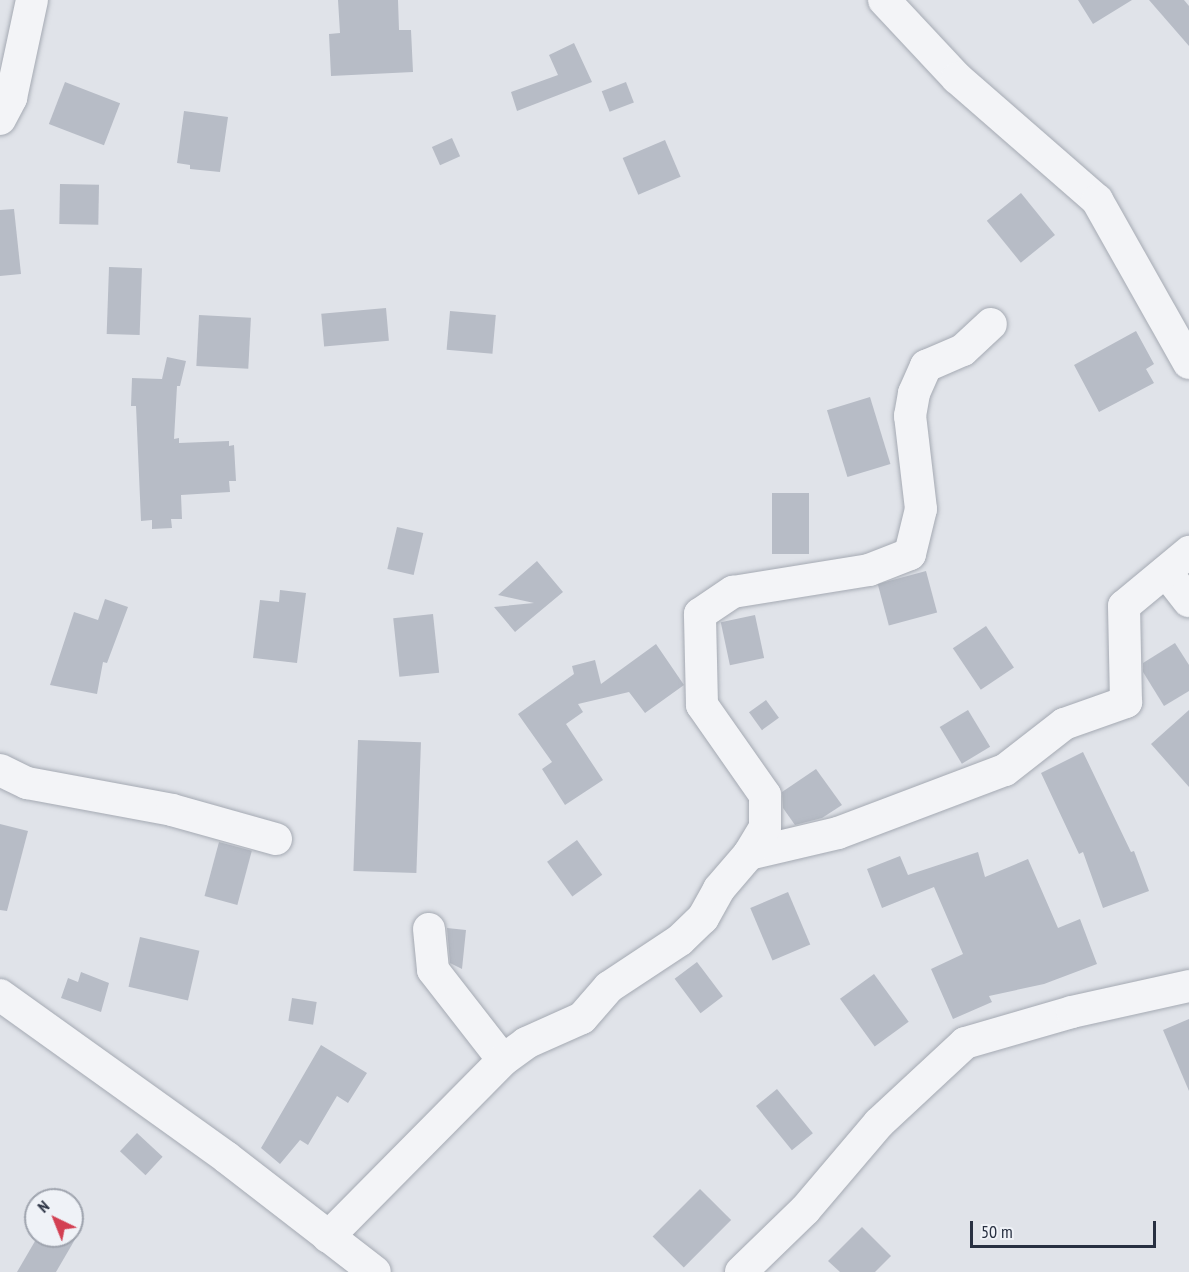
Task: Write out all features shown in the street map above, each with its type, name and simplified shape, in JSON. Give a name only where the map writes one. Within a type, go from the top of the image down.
[{"type":"street","points":[[0,119],[11,98],[32,0]]},
{"type":"street","points":[[884,0],[957,78],[1097,200],[1189,363]]},
{"type":"street","points":[[328,1237],[503,1060],[526,1043],[582,1018],[609,987],[680,940],[702,918],[719,889],[749,854],[765,827],[765,795],[702,705],[700,614],[733,592],[869,570],[910,554],[921,509],[910,416],[914,393],[926,366],[963,350],[991,324]]},
{"type":"street","points":[[749,854],[838,833],[1005,770],[1064,724],[1126,702],[1124,606],[1177,562],[1189,601]]},
{"type":"street","points":[[0,771],[27,783],[172,810],[276,839]]},
{"type":"street","points":[[429,929],[433,970],[503,1060]]},
{"type":"street","points":[[741,1272],[806,1210],[879,1123],[965,1043],[1072,1012],[1189,986]]},
{"type":"street","points":[[0,995],[226,1157],[375,1272]]},
{"type":"building","points":[[338,0],[398,0],[399,30],[411,30],[413,72],[331,76],[329,34],[340,33]]},
{"type":"building","points":[[1078,0],[1132,0],[1093,24]]},
{"type":"building","points":[[1149,0],[1184,0],[1189,6],[1189,46]]},
{"type":"building","points":[[574,43],[592,82],[517,111],[511,92],[558,75],[549,55]]},
{"type":"building","points":[[65,82],[120,103],[104,145],[49,124]]},
{"type":"building","points":[[626,82],[634,103],[610,112],[602,91]]},
{"type":"building","points":[[184,111],[228,117],[220,172],[190,169],[190,165],[177,163]]},
{"type":"building","points":[[452,138],[460,156],[440,165],[432,147]]},
{"type":"building","points":[[665,140],[681,177],[638,195],[623,158]]},
{"type":"building","points":[[60,184],[99,185],[98,225],[59,224]]},
{"type":"building","points":[[1021,193],[1055,235],[1021,263],[987,221]]},
{"type":"building","points":[[14,209],[21,274],[0,276],[0,210]]},
{"type":"building","points":[[109,267],[142,268],[140,335],[107,334]]},
{"type":"building","points":[[386,308],[389,341],[324,347],[321,314]]},
{"type":"building","points":[[450,311],[496,315],[492,354],[447,350]]},
{"type":"building","points":[[199,315],[251,318],[248,369],[196,366]]},
{"type":"building","points":[[1136,331],[1154,364],[1146,369],[1154,383],[1099,412],[1074,365]]},
{"type":"building","points":[[167,357],[186,361],[180,386],[177,386],[174,439],[179,438],[179,443],[229,441],[229,446],[234,445],[236,481],[229,481],[230,492],[181,495],[182,519],[171,519],[172,528],[152,529],[152,520],[141,521],[136,406],[131,406],[132,378],[162,379]]},
{"type":"building","points":[[870,397],[890,464],[847,477],[827,410]]},
{"type":"building","points":[[772,493],[809,493],[809,554],[772,554]]},
{"type":"building","points":[[397,527],[423,533],[414,575],[387,569]]},
{"type":"building","points":[[537,561],[563,592],[515,632],[494,607],[534,603],[498,595]]},
{"type":"building","points":[[926,571],[937,613],[889,625],[878,584]]},
{"type":"building","points":[[280,590],[306,593],[297,663],[253,658],[260,600],[279,602]]},
{"type":"building","points":[[105,599],[128,607],[107,663],[103,662],[97,694],[50,685],[74,612],[98,620]]},
{"type":"building","points":[[433,614],[439,673],[399,677],[393,618]]},
{"type":"building","points":[[755,615],[764,658],[730,665],[721,622]]},
{"type":"building","points":[[986,626],[1014,667],[981,690],[953,648]]},
{"type":"building","points":[[1175,643],[1189,665],[1189,691],[1164,706],[1143,672],[1143,663]]},
{"type":"building","points":[[656,644],[684,685],[645,713],[629,692],[578,704],[583,712],[566,724],[603,780],[565,805],[542,769],[552,762],[518,714],[574,674],[572,666],[595,660],[601,684]]},
{"type":"building","points":[[766,700],[779,718],[762,730],[749,712]]},
{"type":"building","points":[[968,710],[990,747],[962,764],[940,727]]},
{"type":"building","points":[[1189,710],[1189,787],[1151,744]]},
{"type":"building","points":[[358,740],[421,742],[416,873],[353,871]]},
{"type":"building","points":[[1083,752],[1131,852],[1134,851],[1149,891],[1103,908],[1083,852],[1079,854],[1041,773]]},
{"type":"building","points":[[816,769],[842,805],[822,818],[795,825],[783,808],[782,792]]},
{"type":"building","points":[[0,824],[28,831],[7,911],[0,910]]},
{"type":"building","points":[[577,840],[602,875],[572,897],[547,862]]},
{"type":"building","points":[[219,842],[252,851],[237,905],[205,896]]},
{"type":"building","points":[[978,852],[985,877],[1028,859],[1058,928],[1080,919],[1097,964],[1044,984],[989,996],[992,1002],[953,1019],[931,969],[963,954],[934,887],[882,908],[867,869],[900,856],[908,875]]},
{"type":"building","points":[[788,892],[810,944],[773,960],[750,908]]},
{"type":"building","points":[[447,928],[466,930],[462,969],[450,963]]},
{"type":"building","points":[[140,937],[199,951],[188,1000],[129,987]]},
{"type":"building","points":[[697,962],[723,996],[701,1013],[675,979]]},
{"type":"building","points":[[81,972],[109,983],[101,1012],[61,998],[68,978],[78,982]]},
{"type":"building","points":[[874,974],[909,1022],[875,1046],[840,999]]},
{"type":"building","points":[[292,998],[317,1002],[313,1025],[288,1021]]},
{"type":"building","points":[[1189,1019],[1189,1091],[1163,1030]]},
{"type":"building","points":[[321,1045],[367,1073],[348,1103],[337,1096],[308,1145],[300,1140],[280,1164],[261,1148]]},
{"type":"building","points":[[777,1089],[813,1133],[792,1150],[756,1106]]},
{"type":"building","points":[[137,1133],[163,1157],[146,1175],[120,1151]]},
{"type":"building","points":[[700,1189],[731,1220],[684,1267],[653,1236]]},
{"type":"building","points":[[862,1227],[891,1256],[875,1272],[840,1272],[828,1261]]},
{"type":"building","points":[[31,1248],[70,1248],[56,1272],[17,1272]]}]
